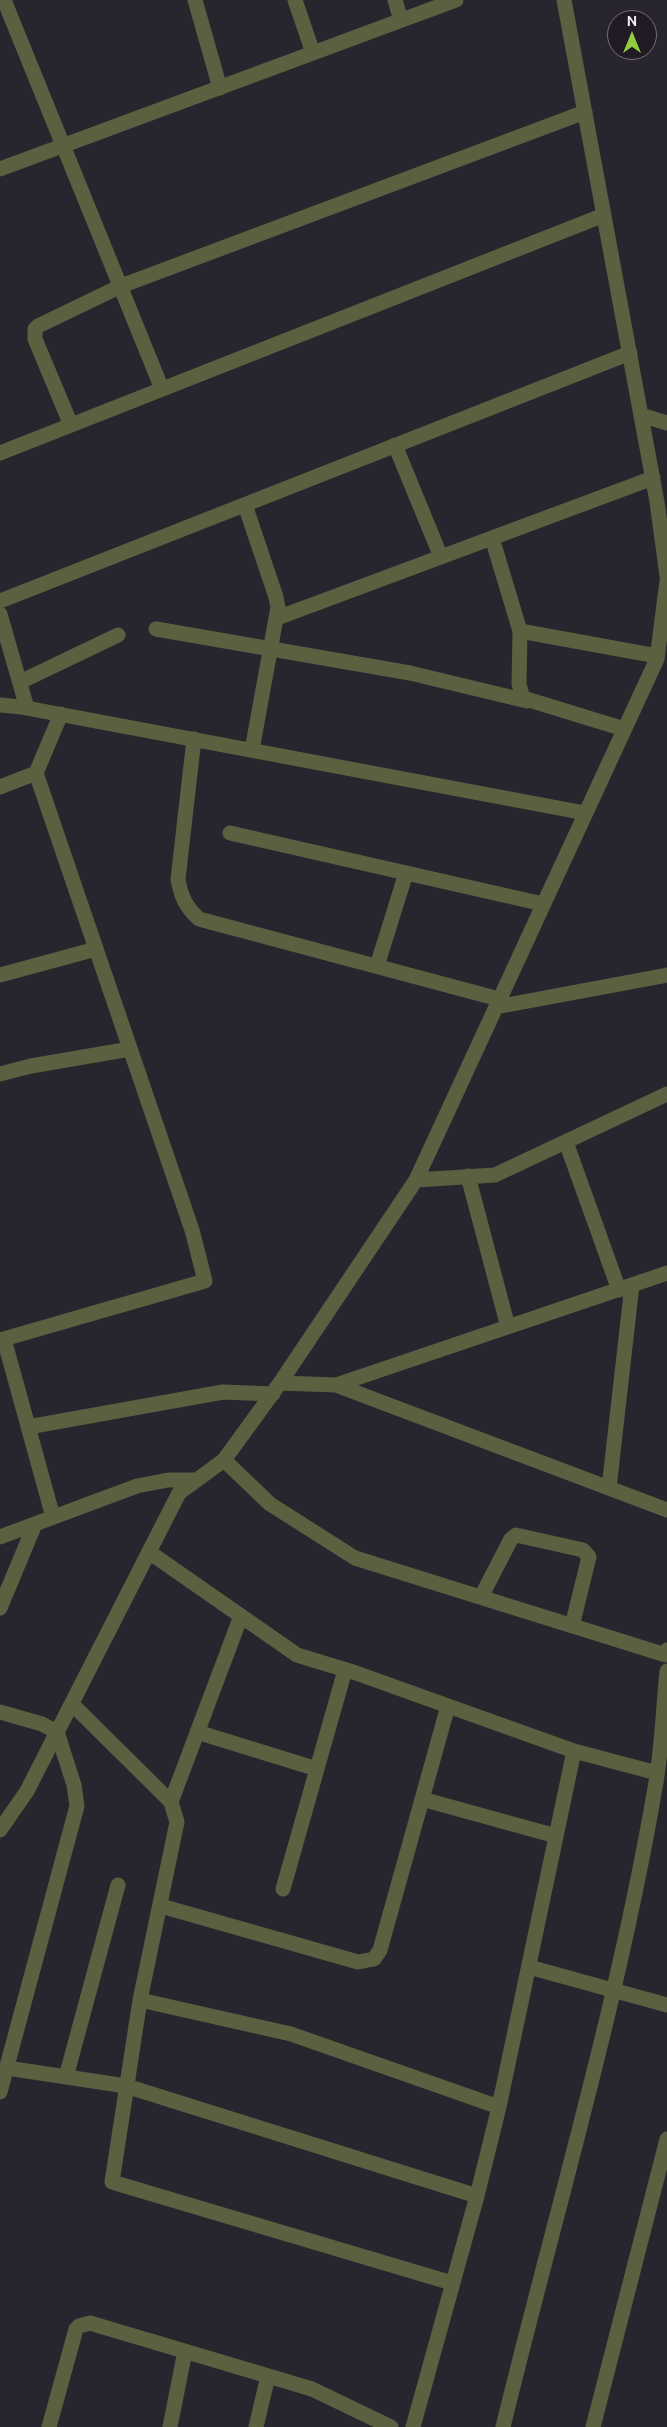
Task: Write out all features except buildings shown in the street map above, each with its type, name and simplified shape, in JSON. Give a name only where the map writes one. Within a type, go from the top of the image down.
[{"type":"street","points":[[4,0],[65,145],[162,389]]},
{"type":"street","points":[[194,0],[220,88]]},
{"type":"street","points":[[295,0],[313,53]]},
{"type":"street","points":[[395,0],[401,20]]},
{"type":"street","points":[[0,169],[456,0]]},
{"type":"street","points":[[564,0],[653,478],[667,576]]},
{"type":"street","points":[[71,425],[34,339],[35,329],[121,286],[585,112]]},
{"type":"street","points":[[0,453],[604,215]]},
{"type":"street","points":[[0,601],[630,353]]},
{"type":"street","points":[[641,415],[667,424]]},
{"type":"street","points":[[396,445],[441,557]]},
{"type":"street","points":[[277,618],[653,478]]},
{"type":"street","points":[[245,505],[276,597],[277,618],[252,750]]},
{"type":"street","points":[[492,538],[520,631],[519,692],[527,701]]},
{"type":"street","points":[[2,1824],[27,1791],[179,1493],[224,1460],[277,1388],[416,1180],[657,656],[667,581]]},
{"type":"street","points":[[0,614],[27,708]]},
{"type":"street","points":[[156,629],[410,673],[527,701],[624,730]]},
{"type":"street","points":[[520,631],[657,656]]},
{"type":"street","points":[[20,682],[118,635]]},
{"type":"street","points":[[0,705],[61,714],[585,813]]},
{"type":"street","points":[[53,1518],[2,1339],[205,1281],[192,1230],[36,773],[61,714]]},
{"type":"street","points":[[194,740],[178,879],[181,895],[188,909],[200,919],[377,966],[498,1003],[667,975]]},
{"type":"street","points":[[0,787],[36,773]]},
{"type":"street","points":[[230,833],[543,904]]},
{"type":"street","points":[[377,966],[406,873]]},
{"type":"street","points":[[0,975],[96,949]]},
{"type":"street","points":[[0,1074],[31,1066],[130,1049]]},
{"type":"street","points":[[416,1180],[495,1175],[667,1094]]},
{"type":"street","points":[[566,1142],[626,1287],[609,1488]]},
{"type":"street","points":[[468,1176],[508,1327]]},
{"type":"street","points":[[28,1427],[223,1392],[336,1385],[667,1273]]},
{"type":"street","points":[[336,1385],[667,1510]]},
{"type":"street","points":[[224,1460],[270,1504],[355,1558],[667,1657]]},
{"type":"street","points":[[0,1537],[137,1486],[168,1480],[197,1480]]},
{"type":"street","points":[[0,1608],[35,1524]]},
{"type":"street","points":[[481,1597],[511,1539],[516,1535],[583,1550],[588,1557],[572,1626]]},
{"type":"street","points":[[149,1552],[298,1655],[574,1751],[657,1773]]},
{"type":"street","points":[[171,1802],[240,1616]]},
{"type":"street","points":[[284,1889],[345,1670]]},
{"type":"street","points":[[503,2427],[535,2296],[615,1990],[657,1773],[667,1671]]},
{"type":"street","points":[[72,1704],[171,1802],[176,1822],[161,1906],[140,2000],[112,2182],[452,2282]]},
{"type":"street","points":[[161,1906],[358,1962],[374,1960],[380,1950],[448,1706]]},
{"type":"street","points":[[0,1712],[42,1724],[57,1732],[74,1785],[76,1811],[0,2092]]},
{"type":"street","points":[[197,1732],[317,1769]]},
{"type":"street","points":[[413,2427],[477,2196],[499,2107],[574,1751]]},
{"type":"street","points":[[422,1799],[556,1836]]},
{"type":"street","points":[[66,2077],[118,1885]]},
{"type":"street","points":[[529,1967],[667,2005]]},
{"type":"street","points":[[140,2000],[291,2034],[499,2107]]},
{"type":"street","points":[[7,2068],[126,2086],[477,2196]]},
{"type":"street","points":[[593,2427],[667,2140]]},
{"type":"street","points":[[48,2427],[79,2326],[90,2323],[324,2394],[371,2422],[390,2427]]},
{"type":"street","points":[[170,2427],[186,2351]]},
{"type":"street","points":[[256,2427],[268,2376]]}]
